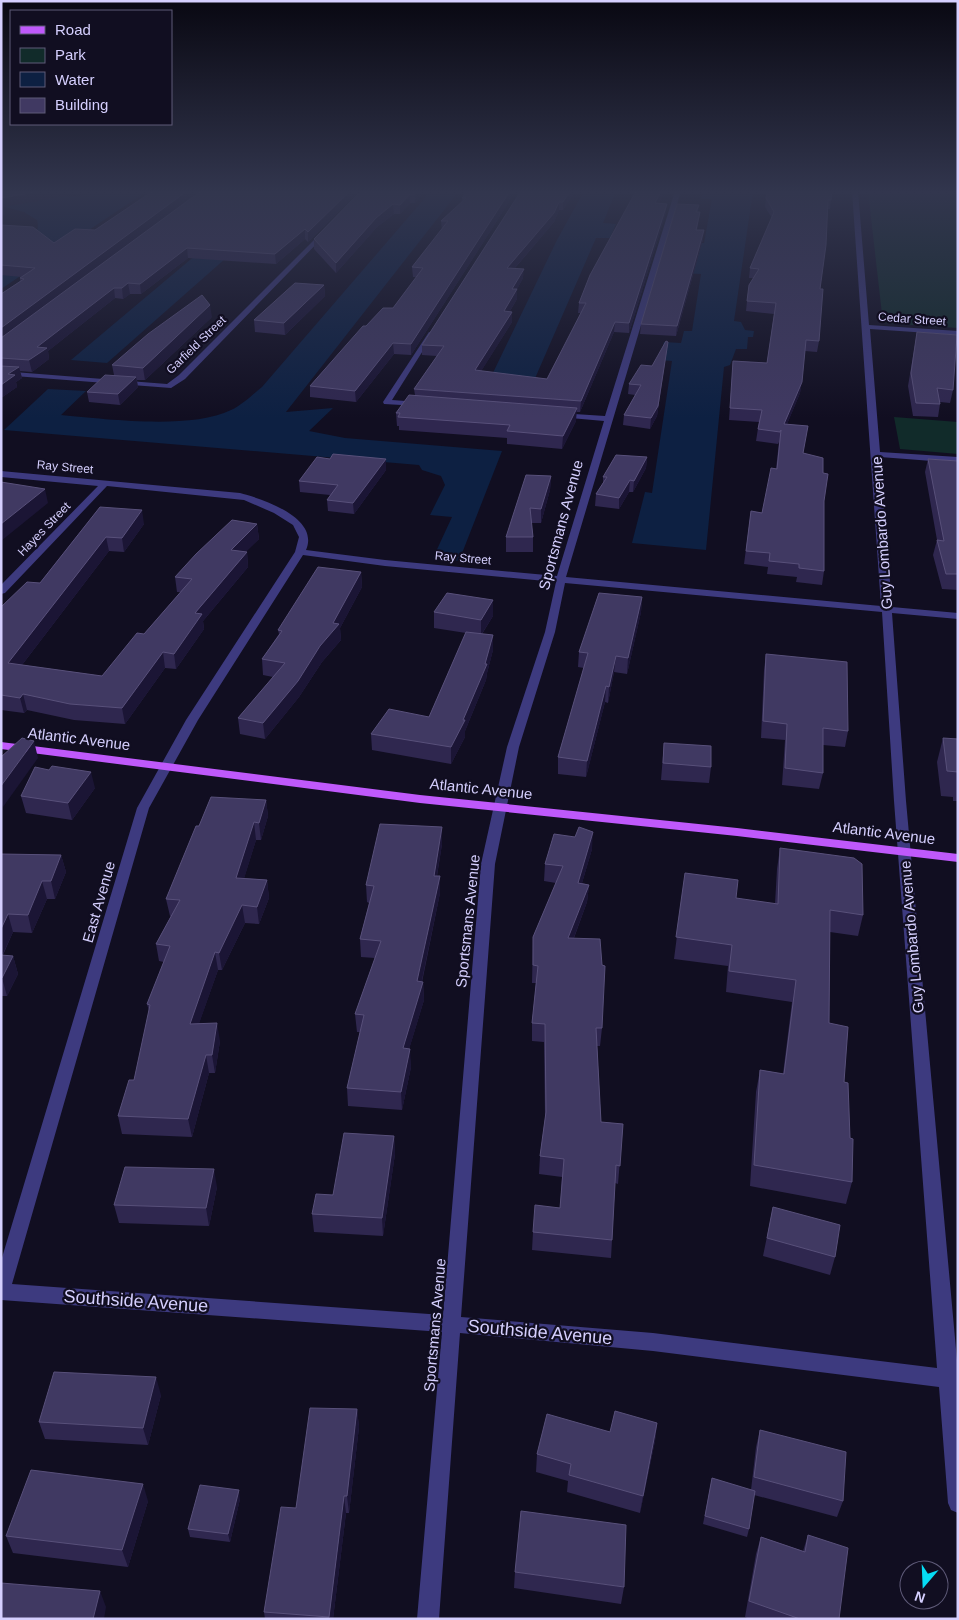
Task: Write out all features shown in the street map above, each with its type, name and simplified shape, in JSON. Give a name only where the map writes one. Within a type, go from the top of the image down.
[{"type":"main road","name":"Atlantic Avenue","points":[[1,746],[502,807],[958,858]]},
{"type":"street","name":"Garfield Street","points":[[1,373],[168,386],[182,377],[291,267]]},
{"type":"street","name":"Sportsmans Avenue","points":[[428,1619],[488,864],[514,747],[550,632],[565,560],[655,267]]},
{"type":"street","name":"Guy Lombardo Avenue","points":[[861,267],[888,610],[900,801],[953,1379],[958,1503]]},
{"type":"street","name":"Cedar Street","points":[[866,327],[958,333]]},
{"type":"street","points":[[424,405],[387,402],[433,329]]},
{"type":"street","points":[[550,414],[609,419]]},
{"type":"street","points":[[876,454],[958,460]]},
{"type":"street","name":"Ray Street","points":[[1,474],[228,494],[260,502],[278,510],[302,531],[304,538],[300,552],[384,563],[958,616]]},
{"type":"street","name":"Hayes Street","points":[[1,591],[104,483]]},
{"type":"street","name":"East Avenue","points":[[1,1292],[143,808],[192,720],[300,552]]},
{"type":"street","name":"Southside Avenue","points":[[1,1292],[451,1324],[653,1342],[953,1379]]},
{"type":"green space","points":[[877,267],[958,267],[958,328],[883,323]]},
{"type":"green space","points":[[894,417],[958,422],[958,454],[900,449]]},
{"type":"water","points":[[1,267],[34,267],[1,289]]},
{"type":"water","points":[[182,267],[216,267],[107,363],[71,360]]},
{"type":"water","points":[[366,267],[400,267],[286,412],[333,408],[309,431],[345,438],[502,451],[459,561],[433,558],[452,517],[430,515],[445,485],[441,476],[422,470],[419,465],[4,430],[48,389],[86,391],[61,415],[148,422],[194,420],[214,416],[235,408],[262,387]]},
{"type":"water","points":[[544,267],[584,267],[533,383],[490,379]]},
{"type":"water","points":[[684,267],[742,267],[734,321],[741,322],[745,330],[754,331],[753,337],[748,337],[747,349],[736,349],[730,365],[724,367],[706,550],[632,543],[645,492],[652,493],[672,361],[659,360],[664,342],[681,343],[684,331],[692,331],[701,274],[683,273]]},
{"type":"building","points":[[19,267],[84,267],[1,328],[1,294],[24,279],[20,278],[35,268]]},
{"type":"building","points":[[98,267],[163,267],[140,284],[128,283],[122,288],[114,288],[37,347],[47,348],[29,360],[1,358],[1,338]]},
{"type":"building","points":[[412,267],[461,267],[411,344],[393,343],[355,391],[310,386],[363,326],[366,326],[383,308],[393,308],[423,268]]},
{"type":"building","points":[[472,267],[508,267],[507,268],[524,269],[512,289],[517,289],[504,311],[512,312],[475,370],[547,379],[586,303],[579,303],[595,267],[647,267],[629,323],[615,322],[581,401],[414,389],[444,346],[422,345]]},
{"type":"building","points":[[658,267],[694,267],[677,326],[641,324]]},
{"type":"building","points":[[823,267],[820,289],[823,289],[819,341],[806,340],[802,382],[784,424],[808,426],[803,453],[823,458],[823,473],[828,474],[824,501],[824,571],[799,568],[799,564],[769,561],[770,553],[746,551],[751,511],[762,513],[771,468],[777,469],[781,430],[780,432],[758,429],[762,410],[730,408],[733,361],[767,363],[776,303],[747,301],[749,285],[759,269],[750,268]]},
{"type":"building","points":[[295,283],[324,285],[284,323],[254,320]]},
{"type":"building","points":[[202,295],[210,305],[143,368],[112,365],[148,334]]},
{"type":"building","points":[[917,332],[957,335],[953,390],[937,388],[940,404],[916,403],[911,373]]},
{"type":"building","points":[[666,341],[668,342],[658,406],[651,418],[624,415],[641,385],[629,384],[641,365],[652,366]]},
{"type":"building","points":[[1,366],[19,367],[8,374],[15,375],[1,385]]},
{"type":"building","points":[[105,375],[136,377],[118,394],[87,392]]},
{"type":"building","points":[[409,395],[577,408],[563,436],[507,431],[510,425],[398,417],[400,413],[396,413]]},
{"type":"building","points":[[333,454],[386,459],[353,503],[327,500],[338,485],[299,481],[317,457],[330,459]]},
{"type":"building","points":[[616,455],[647,457],[634,481],[630,480],[619,498],[596,494],[607,477],[603,477]]},
{"type":"building","points":[[928,459],[958,461],[958,574],[946,574],[937,540],[944,541]]},
{"type":"building","points":[[526,475],[551,476],[541,509],[530,508],[533,537],[506,537]]},
{"type":"building","points":[[1,482],[45,489],[1,524]]},
{"type":"building","points":[[100,507],[142,510],[122,538],[106,537],[8,663],[102,676],[137,633],[144,634],[192,579],[175,577],[196,554],[232,520],[257,524],[231,550],[247,552],[195,613],[202,614],[174,654],[163,652],[122,708],[70,704],[23,694],[20,698],[1,695],[1,607],[27,582],[40,583]]},
{"type":"building","points":[[318,567],[361,572],[333,623],[339,624],[320,646],[298,681],[263,723],[238,718],[285,663],[262,659],[282,631],[278,630]]},
{"type":"building","points":[[447,593],[493,600],[481,620],[434,612]]},
{"type":"building","points":[[599,593],[642,597],[628,658],[616,656],[609,687],[606,686],[587,761],[558,757],[588,653],[579,652]]},
{"type":"building","points":[[466,632],[493,635],[485,664],[487,664],[463,720],[465,720],[451,747],[371,734],[389,709],[429,717]]},
{"type":"building","points":[[766,654],[847,662],[848,731],[823,728],[823,773],[785,768],[787,724],[763,721]]},
{"type":"building","points":[[22,738],[34,741],[1,786],[1,757]]},
{"type":"building","points":[[943,738],[958,739],[958,772],[947,771]]},
{"type":"building","points":[[664,743],[711,746],[711,767],[663,763]]},
{"type":"building","points":[[52,766],[91,772],[68,803],[21,796],[35,767],[49,770]]},
{"type":"building","points":[[211,797],[266,800],[259,823],[254,822],[236,878],[267,880],[257,907],[242,905],[219,953],[215,952],[190,1024],[217,1023],[212,1055],[206,1055],[188,1119],[118,1116],[129,1080],[134,1080],[150,1005],[147,1004],[170,946],[156,944],[180,900],[166,899],[196,826],[199,826]]},
{"type":"building","points":[[380,824],[442,827],[434,876],[440,876],[417,981],[423,982],[403,1048],[410,1049],[401,1092],[347,1088],[364,1015],[355,1014],[381,941],[360,939],[374,886],[366,885]]},
{"type":"building","points":[[579,827],[593,832],[578,883],[589,885],[568,938],[600,939],[602,965],[605,966],[602,1028],[596,1028],[601,1122],[623,1124],[620,1166],[616,1165],[612,1240],[533,1232],[535,1205],[560,1208],[564,1159],[540,1156],[546,1112],[545,1024],[532,1023],[538,966],[533,965],[533,937],[563,866],[545,864],[554,834],[575,837]]},
{"type":"building","points":[[780,848],[854,858],[862,864],[863,915],[830,910],[829,1023],[848,1027],[844,1082],[848,1083],[850,1138],[853,1139],[852,1182],[754,1165],[760,1070],[784,1074],[796,980],[729,971],[732,945],[676,937],[685,873],[738,880],[736,898],[778,904]]},
{"type":"building","points":[[1,854],[61,855],[51,881],[42,881],[28,915],[8,914],[1,929]]},
{"type":"building","points":[[1,955],[13,956],[2,978],[1,978]]},
{"type":"building","points":[[344,1133],[394,1136],[382,1218],[312,1214],[316,1194],[333,1195]]},
{"type":"building","points":[[125,1167],[214,1169],[206,1208],[114,1205]]},
{"type":"building","points":[[773,1207],[840,1225],[835,1257],[767,1238]]},
{"type":"building","points":[[54,1372],[156,1377],[143,1428],[39,1422]]},
{"type":"building","points":[[310,1408],[357,1409],[347,1496],[344,1496],[329,1617],[264,1612],[281,1507],[296,1508]]},
{"type":"building","points":[[615,1411],[657,1423],[643,1496],[569,1475],[571,1464],[537,1454],[547,1414],[610,1432]]},
{"type":"building","points":[[760,1430],[846,1452],[843,1501],[754,1477]]},
{"type":"building","points":[[31,1470],[143,1484],[122,1550],[6,1536]]},
{"type":"building","points":[[712,1478],[755,1491],[749,1529],[705,1516]]},
{"type":"building","points":[[200,1485],[239,1490],[228,1534],[188,1529]]},
{"type":"building","points":[[521,1511],[626,1525],[624,1587],[515,1572]]},
{"type":"building","points":[[808,1535],[848,1548],[839,1619],[800,1619],[749,1601],[761,1537],[805,1552]]},
{"type":"building","points":[[1,1583],[100,1591],[93,1619],[1,1619]]}]
